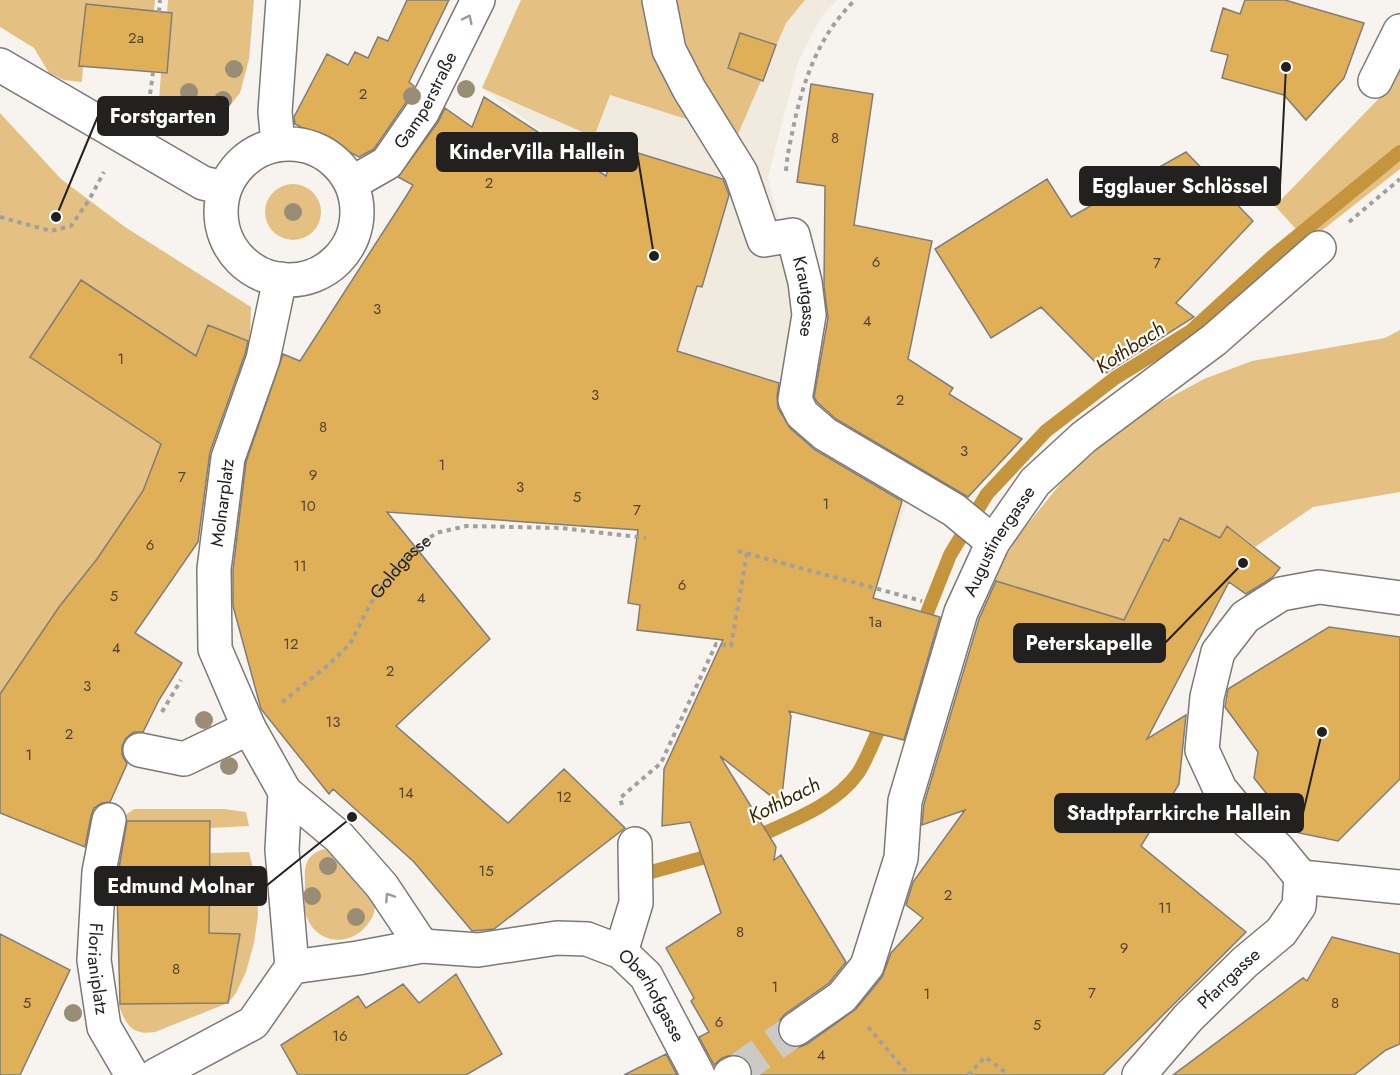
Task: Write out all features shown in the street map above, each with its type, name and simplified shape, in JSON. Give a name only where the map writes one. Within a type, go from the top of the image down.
[{"type":"street","points":[[278,143],[275,112],[283,0]]},
{"type":"street","name":"Gamperstraße","points":[[352,183],[387,163],[423,111],[478,0]]},
{"type":"street","points":[[659,0],[669,50],[689,89],[741,173],[765,240],[793,235]]},
{"type":"street","points":[[1375,81],[1400,31]]},
{"type":"street","points":[[0,64],[203,183],[224,188]]},
{"type":"street","points":[[278,143],[300,145],[329,154],[352,183],[359,206],[349,248],[329,268],[305,279],[280,279],[252,269],[229,245],[221,218],[224,188],[234,169],[278,143]]},
{"type":"street","name":"Krautgasse","points":[[793,235],[805,282],[809,315],[795,400],[802,414],[825,434],[954,510],[988,538]]},
{"type":"street","name":"Augustinergasse","points":[[796,1029],[842,997],[867,966],[901,858],[906,801],[957,623],[988,538],[1035,482],[1084,437],[1214,340],[1319,248]]},
{"type":"street","name":"Molnarplatz","points":[[280,279],[263,358],[228,458],[214,569],[215,649],[249,728],[285,792],[346,845],[382,886],[422,946]]},
{"type":"street","points":[[1400,598],[1319,587],[1281,594],[1245,617],[1218,652],[1207,697],[1202,750],[1220,789],[1243,818],[1278,849],[1301,877],[1400,886]]},
{"type":"street","points":[[140,750],[184,759],[249,728]]},
{"type":"street","points":[[156,1075],[253,1023],[292,967],[282,850],[285,792]]},
{"type":"street","name":"Florianiplatz","points":[[109,820],[99,872],[94,960],[104,1027],[132,1075]]},
{"type":"street","points":[[621,952],[636,903],[635,843]]},
{"type":"street","name":"Pfarrgasse","points":[[1139,1075],[1188,1018],[1245,962],[1281,932],[1299,906],[1301,877]]},
{"type":"street","name":"Oberhofgasse","points":[[422,946],[478,950],[557,938],[587,939],[621,952],[646,976],[698,1075]]},
{"type":"street","points":[[292,967],[422,946]]},
{"type":"path","points":[[159,12],[160,0]]},
{"type":"path","name":"Krautgasse","points":[[793,235],[786,187],[786,160],[806,75],[822,41],[840,15],[855,0]]},
{"type":"path","points":[[1319,248],[1400,179]]},
{"type":"path","points":[[0,217],[51,231],[71,226],[89,200]]},
{"type":"path","name":"Goldgasse","points":[[249,728],[326,667],[350,644],[375,595],[408,554],[436,533],[466,526],[561,528],[646,538]]},
{"type":"path","points":[[738,551],[910,598]]},
{"type":"path","points":[[620,798],[661,763],[716,644],[731,646],[747,553]]},
{"type":"path","points":[[140,750],[184,676],[215,649]]},
{"type":"path","points":[[842,997],[909,1075]]},
{"type":"path","points":[[968,1075],[985,1057],[1009,1075]]},
{"type":"shaded area","points":[[0,0],[155,0],[154,12],[83,65],[82,82],[64,80],[49,73],[34,48],[0,27]]},
{"type":"shaded area","points":[[168,0],[254,0],[249,59],[240,93],[220,118],[205,125],[163,121],[158,114],[161,73],[167,72],[172,14],[167,13]]},
{"type":"shaded area","points":[[521,0],[837,0],[822,16],[798,62],[768,177],[783,237],[796,308],[783,391],[911,492],[890,549],[749,510],[581,160],[482,88]]},
{"type":"shaded area","points":[[521,0],[645,0],[693,121],[610,95],[594,137],[482,88]]},
{"type":"shaded area","points":[[673,0],[805,0],[786,23],[738,134],[696,76]]},
{"type":"shaded area","points":[[1400,66],[1400,169],[1311,239],[1295,228],[1275,206],[1388,89]]},
{"type":"shaded area","points":[[0,113],[61,179],[125,227],[251,307],[250,341],[208,326],[143,491],[97,559],[44,629],[0,696]]},
{"type":"shaded area","points":[[287,184],[299,184],[313,192],[321,206],[319,223],[313,232],[299,240],[287,240],[270,228],[265,218],[265,206],[277,189]]},
{"type":"shaded area","points":[[1400,330],[1400,492],[1313,507],[1255,547],[1228,526],[1220,538],[1180,518],[1169,541],[1163,539],[1124,620],[992,580],[1018,536],[1074,467],[1143,412],[1204,379],[1252,361],[1385,338]]},
{"type":"shaded area","points":[[134,809],[224,809],[246,812],[249,826],[210,828],[210,821],[117,821]]},
{"type":"shaded area","points":[[324,849],[339,855],[375,894],[372,918],[356,935],[347,939],[337,940],[320,934],[307,918],[304,900],[306,865],[310,857]]},
{"type":"shaded area","points":[[249,852],[257,884],[258,915],[254,943],[246,972],[236,993],[228,1003],[240,934],[209,933],[210,853]]},
{"type":"shaded area","points":[[228,1003],[155,1032],[147,1033],[130,1027],[118,1004]]},
{"type":"building","points":[[407,0],[449,0],[409,82],[414,86],[407,101],[374,149],[359,157],[295,124],[294,117],[327,54],[348,65],[355,52],[368,58],[378,37],[388,41]]},
{"type":"building","points":[[1245,0],[1285,0],[1364,23],[1344,78],[1306,120],[1284,95],[1222,78],[1228,55],[1211,51],[1223,8],[1240,14]]},
{"type":"building","points":[[86,4],[172,13],[167,73],[79,66]]},
{"type":"building","points":[[740,33],[776,45],[763,81],[728,68]]},
{"type":"building","points":[[811,84],[873,94],[854,225],[932,241],[908,359],[953,388],[949,394],[1022,439],[968,497],[836,419],[814,397],[828,318],[824,286],[825,186],[797,182]]},
{"type":"building","points":[[484,97],[606,176],[615,146],[723,179],[729,195],[702,287],[697,286],[677,351],[779,383],[778,408],[790,428],[815,450],[902,501],[873,598],[940,617],[904,740],[789,711],[791,716],[781,804],[720,756],[776,847],[774,860],[781,855],[846,962],[829,983],[785,1014],[779,1021],[777,1031],[781,1040],[788,1046],[797,1048],[807,1044],[856,1009],[882,977],[891,953],[923,918],[906,905],[913,882],[965,810],[922,825],[924,804],[979,619],[996,581],[1124,620],[1164,539],[1169,541],[1180,518],[1220,538],[1227,526],[1280,568],[1273,577],[1246,594],[1229,582],[1147,739],[1186,715],[1179,784],[1141,846],[1246,932],[1103,1075],[753,1075],[750,1064],[744,1057],[735,1054],[722,1058],[714,1065],[699,1037],[709,1032],[691,1001],[694,998],[666,948],[721,913],[690,822],[662,826],[664,769],[723,640],[637,630],[640,605],[628,603],[638,530],[387,512],[490,639],[396,726],[508,823],[564,769],[625,828],[494,929],[472,931],[414,862],[333,789],[329,794],[261,709],[233,606],[233,570],[246,462],[283,354],[300,361],[413,185],[398,177],[438,122],[445,108],[472,127]]},
{"type":"building","points":[[1186,152],[1253,221],[1176,303],[1194,317],[1106,373],[1041,307],[991,338],[935,249],[1047,179],[1071,217]]},
{"type":"building","points":[[81,280],[196,356],[208,325],[248,341],[210,452],[198,542],[135,633],[182,663],[159,700],[143,732],[134,732],[126,738],[122,746],[122,755],[127,764],[110,802],[102,803],[94,808],[85,847],[0,813],[0,694],[59,607],[97,559],[143,491],[161,444],[30,357]]},
{"type":"building","points":[[1329,627],[1400,637],[1400,779],[1338,841],[1299,833],[1304,808],[1274,803],[1254,778],[1258,752],[1225,707],[1228,689]]},
{"type":"building","points":[[127,821],[210,821],[209,933],[240,934],[228,1003],[120,1004],[117,893]]},
{"type":"building","points":[[0,934],[70,970],[20,1075],[0,1075]]},
{"type":"building","points":[[1332,937],[1400,954],[1400,1044],[1386,1050],[1354,1075],[1173,1075],[1303,978],[1307,981]]},
{"type":"building","points":[[456,974],[502,1054],[466,1075],[298,1075],[281,1045],[358,996],[366,1008],[403,984],[419,1003]]},
{"type":"building","points":[[666,1054],[677,1075],[624,1075]]},
{"type":"waterway","name":"Kothbach","points":[[927,613],[950,555],[987,494],[1046,431],[1115,378],[1191,331],[1272,257],[1400,152]]},
{"type":"waterway","name":"Kothbach","points":[[752,839],[810,812],[848,785],[862,767],[884,718]]},
{"type":"waterway","name":"Kothbach","points":[[651,872],[720,853]]},
{"type":"tunnel","points":[[734,1073],[796,1029]]},
{"type":"place","name":"Egglauer Schlössel","points":[[1286,67]]},
{"type":"place","name":"Forstgarten","points":[[56,217]]},
{"type":"place","name":"KinderVilla Hallein","points":[[654,256]]},
{"type":"place","name":"Peterskapelle","points":[[1243,563]]},
{"type":"place","name":"Stadtpfarrkirche Hallein","points":[[1322,732]]},
{"type":"place","name":"Edmund Molnar","points":[[352,817]]}]
